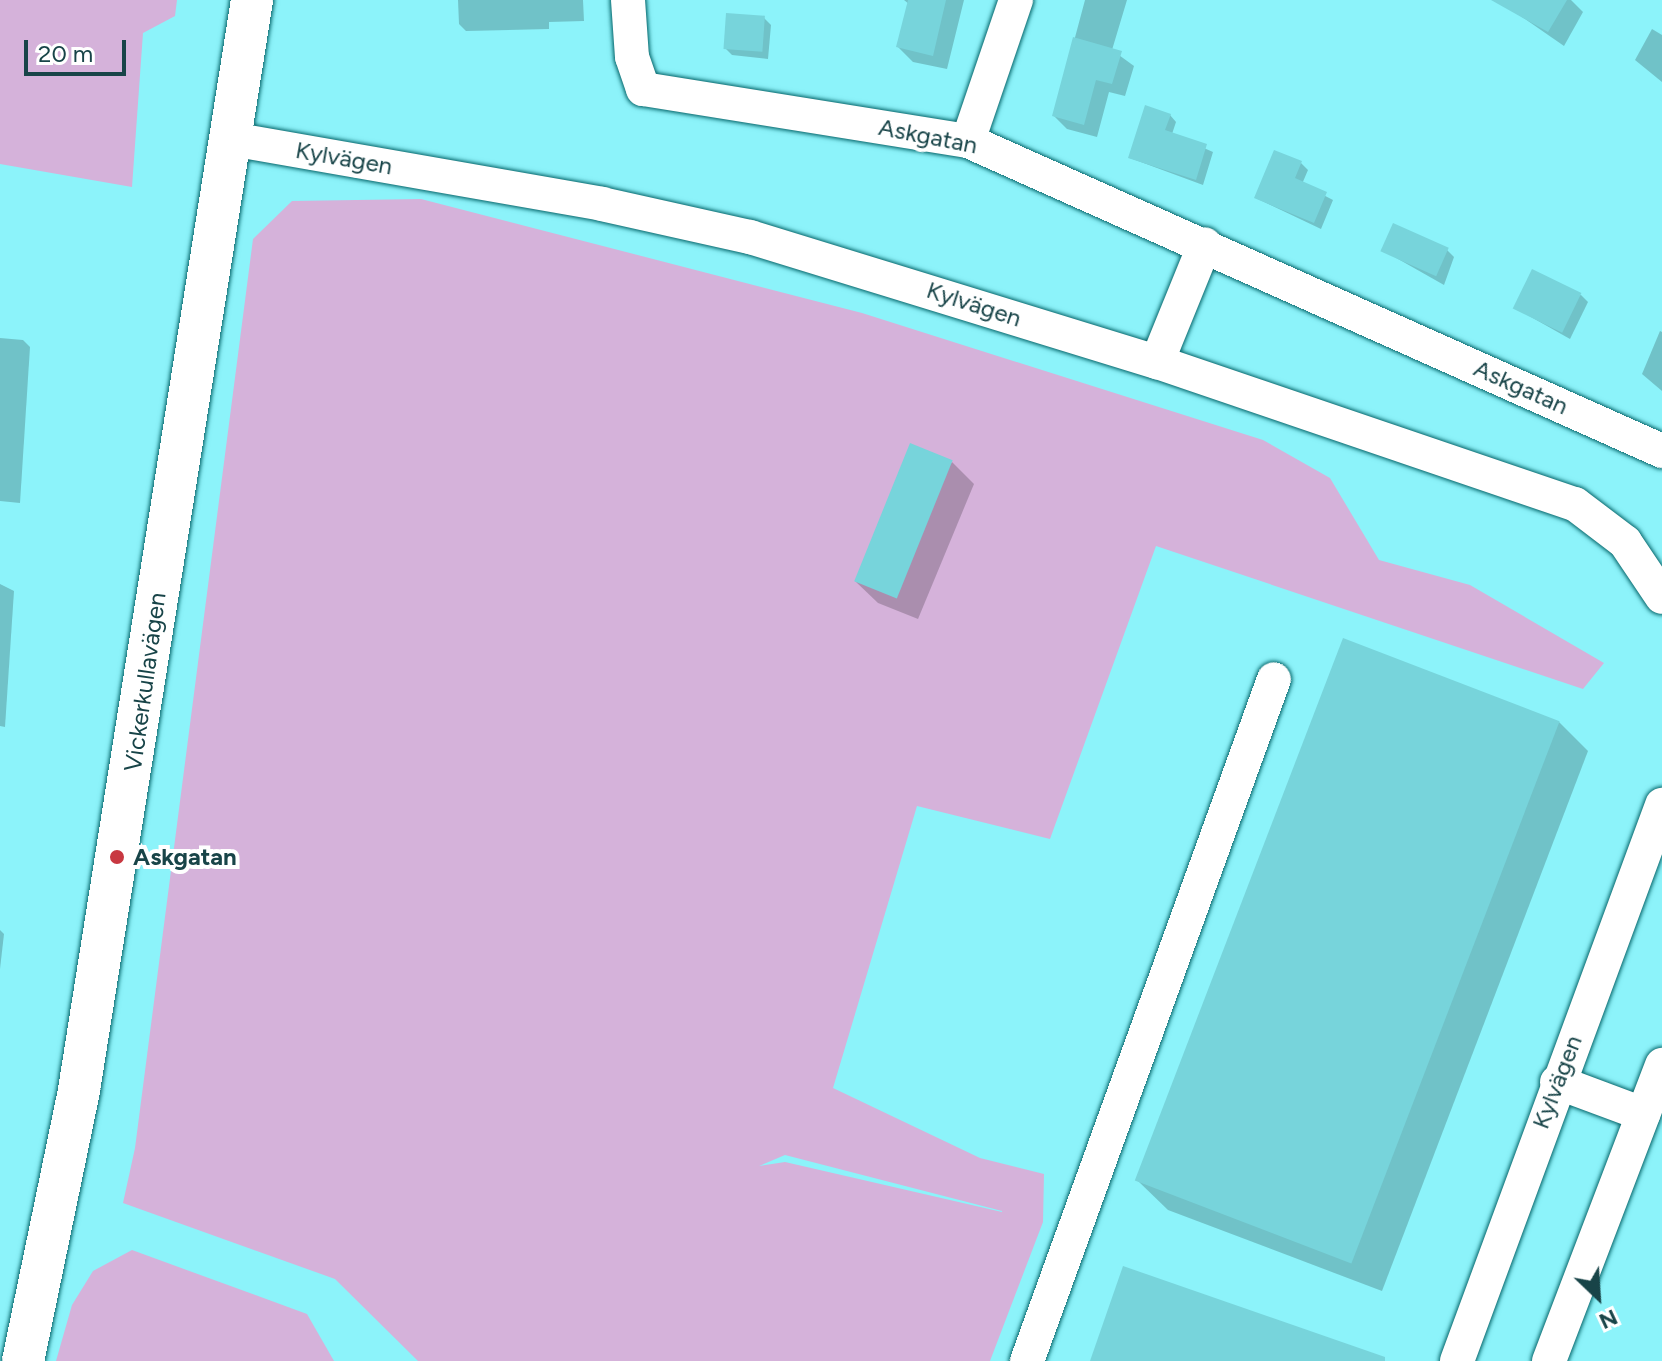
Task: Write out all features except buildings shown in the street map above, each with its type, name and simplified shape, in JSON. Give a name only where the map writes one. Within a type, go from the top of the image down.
[{"type":"main road","name":"Vickerkullavägen","points":[[23,1361],[79,1090],[252,0]]},
{"type":"street","name":"Askgatan","points":[[628,0],[637,81],[654,93],[968,141],[1205,244],[1662,451]]},
{"type":"street","points":[[968,141],[1016,0]]},
{"type":"street","name":"Kylvägen","points":[[231,139],[602,204],[750,237],[1157,362],[1575,504],[1625,542],[1662,597]]},
{"type":"street","points":[[1157,362],[1205,244]]},
{"type":"street","points":[[1027,1361],[1274,679]]},
{"type":"street","name":"Kylvägen","points":[[1457,1361],[1557,1082],[1662,805]]},
{"type":"street","points":[[1549,1361],[1662,1065]]},
{"type":"street","points":[[1557,1082],[1643,1114]]},
{"type":"shaded area","points":[[0,0],[177,0],[175,16],[143,33],[132,187],[0,164]]},
{"type":"shaded area","points":[[421,199],[862,313],[1263,440],[1330,478],[1379,560],[1470,585],[1604,663],[1583,689],[1156,546],[1050,839],[917,806],[833,1088],[980,1158],[1044,1174],[1043,1222],[990,1361],[418,1361],[335,1279],[123,1203],[135,1148],[253,239],[292,201]],"holes":[[[785,1155],[1002,1211],[785,1162],[759,1166]]]},
{"type":"shaded area","points":[[132,1250],[307,1314],[334,1361],[56,1361],[72,1305],[93,1271]]},
{"type":"place","name":"Askgatan","points":[[117,857]]}]
